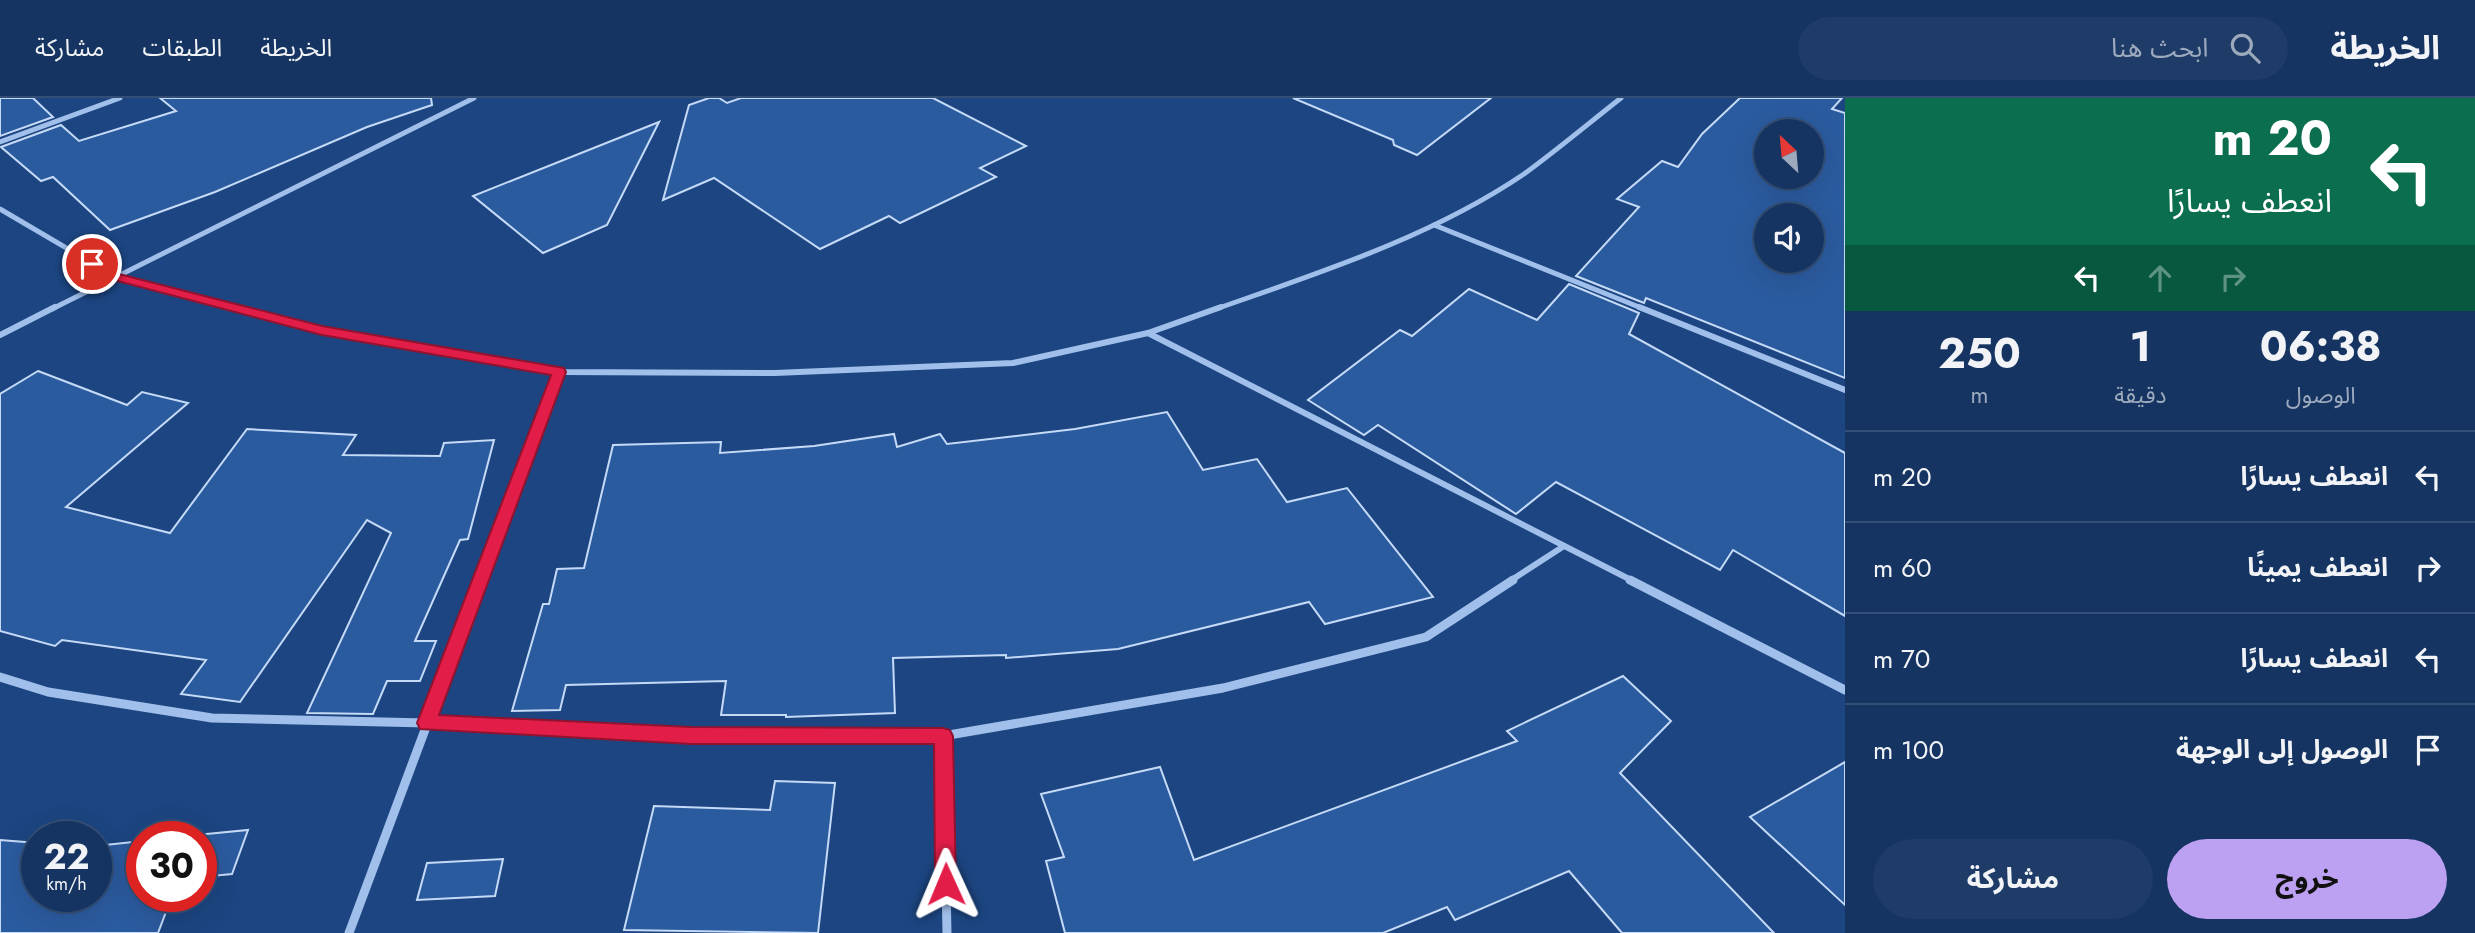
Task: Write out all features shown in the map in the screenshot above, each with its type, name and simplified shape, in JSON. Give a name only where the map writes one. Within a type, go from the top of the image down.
[{"type":"street","points":[[0,142],[120,98]]},
{"type":"street","points":[[0,335],[474,98]]},
{"type":"street","points":[[0,209],[114,276],[322,330],[559,372],[775,373],[1013,363],[1148,333],[1316,274],[1434,225],[1523,174],[1621,98]]},
{"type":"street","points":[[1434,225],[1845,390]]},
{"type":"street","points":[[1148,333],[1845,690]]},
{"type":"street","points":[[349,933],[559,372]]},
{"type":"street","points":[[0,677],[48,692],[212,718],[427,723],[691,736],[943,736],[1223,688],[1426,637],[1564,546]]},
{"type":"street","points":[[943,736],[947,933]]},
{"type":"building","points":[[0,98],[33,98],[53,117],[0,136]]},
{"type":"building","points":[[160,98],[431,98],[432,105],[367,127],[215,192],[110,230],[53,177],[41,181],[1,147],[61,125],[79,141],[176,111]]},
{"type":"building","points":[[709,98],[719,98],[727,103],[741,98],[933,98],[1026,146],[980,168],[996,177],[900,223],[889,216],[820,249],[714,178],[663,200],[689,105]]},
{"type":"building","points":[[1293,98],[1491,98],[1417,155],[1394,145],[1393,140]]},
{"type":"building","points":[[1740,98],[1842,98],[1832,109],[1845,113],[1845,378],[1646,298],[1644,303],[1576,276],[1639,207],[1617,199],[1662,161],[1678,167],[1702,134]]},
{"type":"building","points":[[659,122],[607,225],[543,253],[473,196]]},
{"type":"building","points":[[1569,284],[1639,313],[1629,334],[1845,453],[1845,616],[1733,550],[1720,570],[1556,482],[1516,514],[1378,425],[1364,435],[1308,400],[1400,330],[1412,336],[1469,289],[1537,320]]},
{"type":"building","points":[[38,371],[127,405],[142,392],[188,403],[66,507],[170,533],[247,429],[356,435],[343,455],[440,456],[444,443],[494,440],[468,539],[460,540],[415,641],[436,641],[420,681],[387,681],[373,714],[307,713],[391,533],[367,520],[240,702],[181,694],[206,660],[62,640],[55,646],[0,631],[0,394]]},
{"type":"building","points":[[1167,412],[1203,470],[1257,459],[1287,502],[1347,488],[1433,597],[1325,624],[1309,602],[1118,649],[1006,658],[1006,655],[893,658],[895,713],[786,717],[721,715],[726,681],[566,685],[560,710],[512,711],[543,604],[549,604],[557,569],[584,568],[613,445],[721,442],[720,453],[814,446],[894,434],[897,447],[940,434],[947,444],[1075,429]]},
{"type":"building","points":[[1623,676],[1671,721],[1620,773],[1774,933],[1622,933],[1569,871],[1455,920],[1447,907],[1383,933],[1065,933],[1046,861],[1064,857],[1041,794],[1160,767],[1194,860],[1517,741],[1507,731]]},
{"type":"building","points":[[1845,762],[1845,905],[1750,817]]},
{"type":"building","points":[[775,781],[835,783],[818,933],[624,930],[654,806],[770,810]]},
{"type":"building","points":[[248,830],[232,874],[217,875],[217,833]]},
{"type":"building","points":[[0,840],[21,842],[21,912],[112,912],[112,844],[126,843],[126,912],[166,912],[158,933],[0,933]]},
{"type":"building","points":[[503,859],[495,896],[417,900],[427,863]]},
{"type":"route","points":[[92,264],[114,276],[322,330],[559,372],[427,723],[691,736],[943,736],[946,884]]}]
